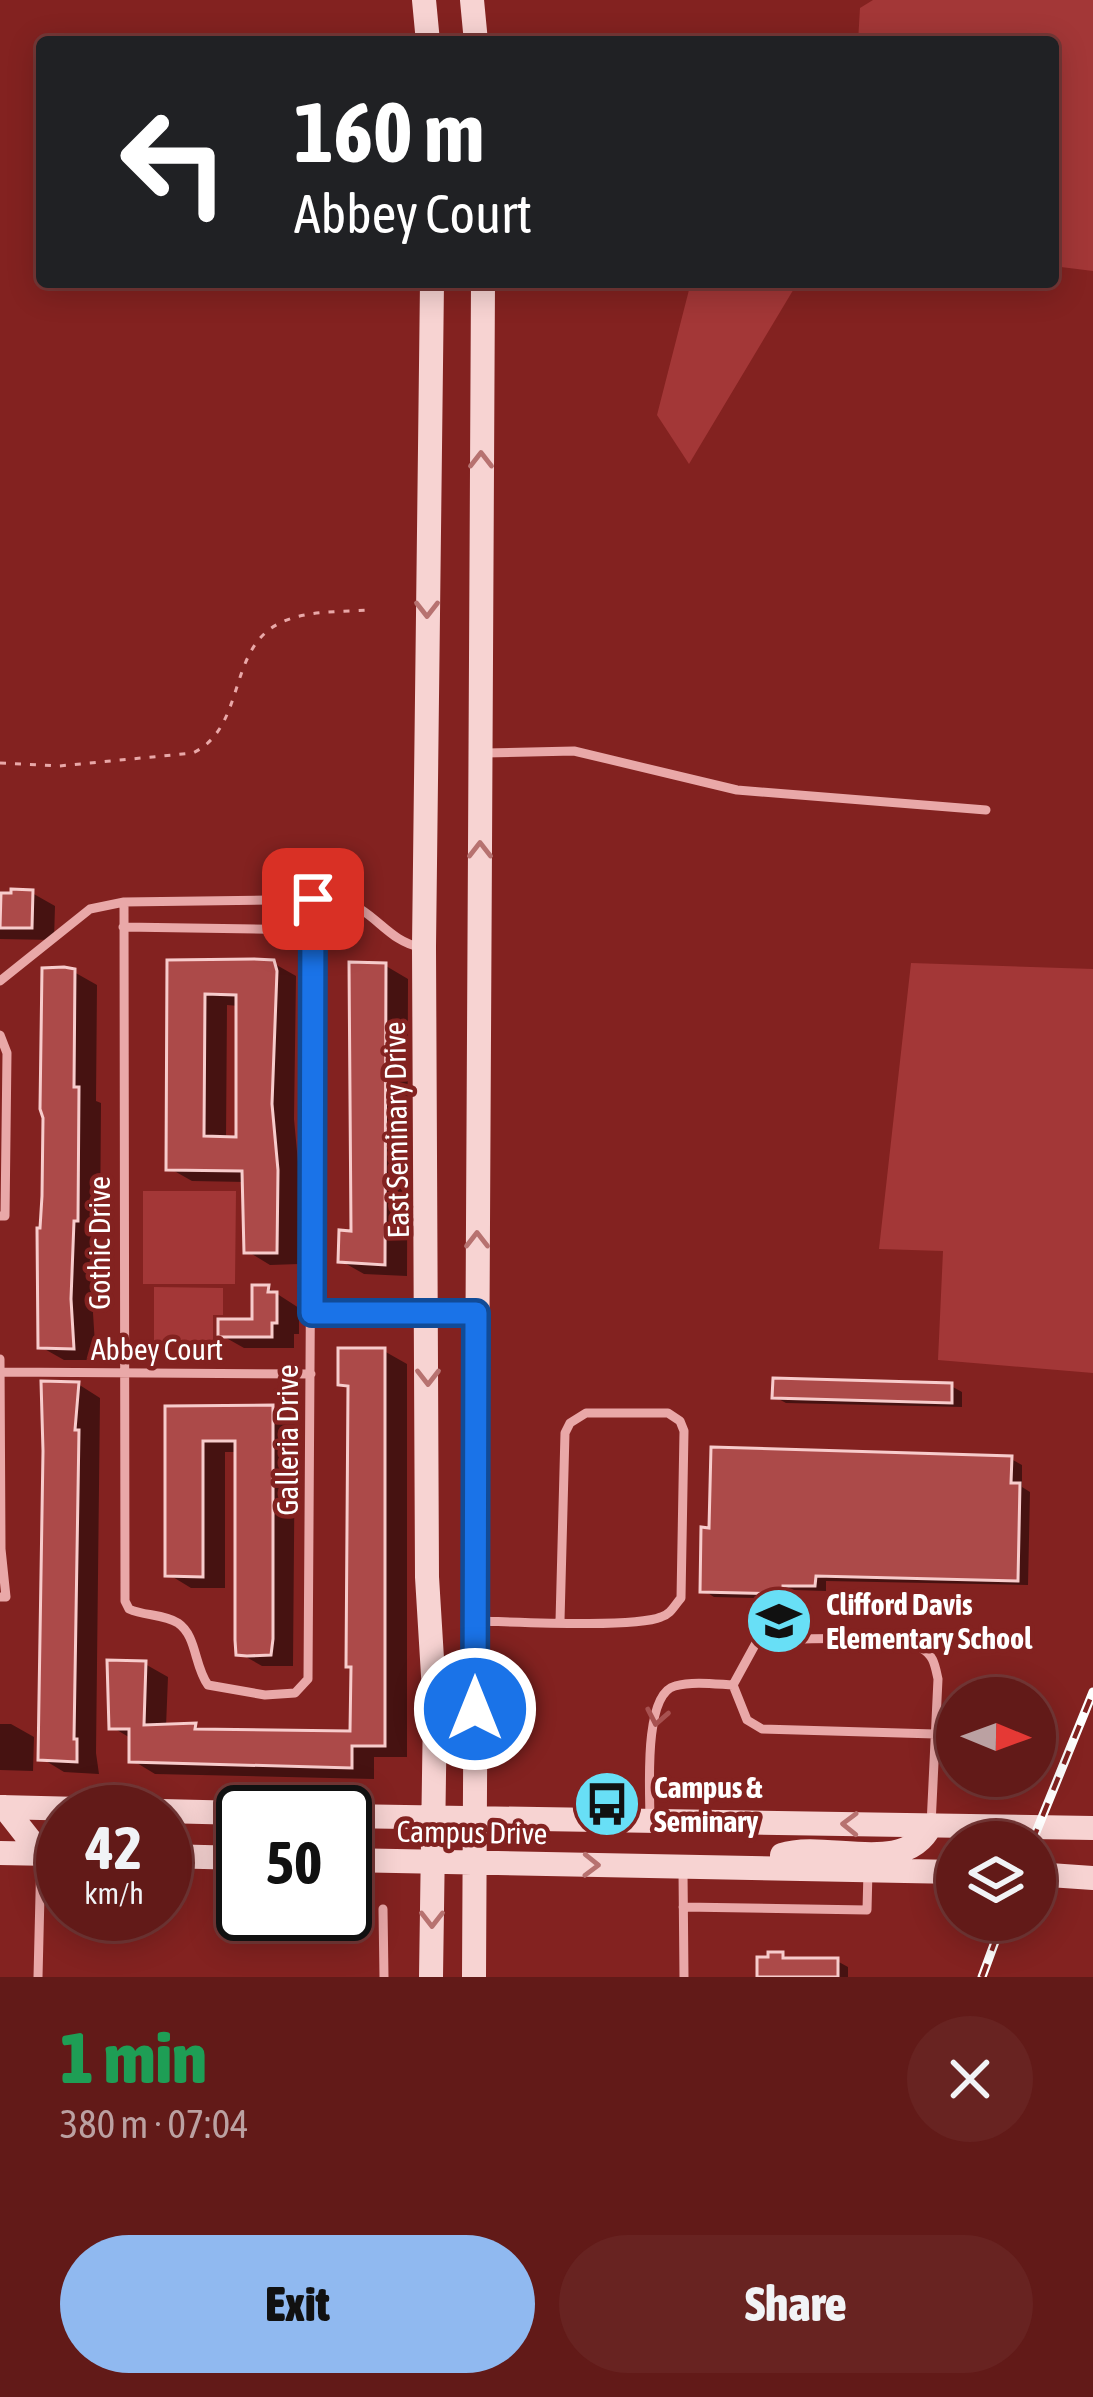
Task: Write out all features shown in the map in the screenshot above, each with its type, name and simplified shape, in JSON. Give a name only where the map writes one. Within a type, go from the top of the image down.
[{"type":"main road","points":[[424,0],[427,36]]},
{"type":"main road","points":[[472,0],[475,36]]},
{"type":"main road","name":"East Seminary Drive","points":[[431,1977],[434,1708],[427,1577],[424,947],[432,288]]},
{"type":"main road","points":[[474,1977],[483,288]]},
{"type":"main road","points":[[428,1312],[476,1313]]},
{"type":"main road","points":[[2,1807],[36,1808]]},
{"type":"main road","points":[[2,1807],[36,1839]]},
{"type":"main road","name":"Campus Drive","points":[[372,1817],[1093,1828]]},
{"type":"main road","points":[[759,1868],[787,1852],[900,1852],[919,1842],[932,1825]]},
{"type":"main road","points":[[0,1853],[36,1854]]},
{"type":"main road","name":"Campus Drive","points":[[372,1861],[936,1872]]},
{"type":"main road","points":[[1056,1875],[1093,1878]]},
{"type":"lane","points":[[480,753],[574,752],[737,790],[986,810]]},
{"type":"lane","points":[[0,981],[90,909],[124,902],[313,899],[358,904],[404,944],[424,947]]},
{"type":"lane","name":"Galleria Drive","points":[[123,1584],[129,1609],[180,1624],[191,1638],[203,1678],[216,1689],[265,1695],[295,1693],[305,1686],[311,1621],[313,899]]},
{"type":"lane","name":"Gothic Drive","points":[[123,1584],[124,902]]},
{"type":"lane","points":[[124,927],[313,930]]},
{"type":"lane","points":[[0,1035],[7,1053],[5,1216],[0,1216]]},
{"type":"lane","points":[[312,1313],[428,1312]]},
{"type":"lane","points":[[0,1360],[0,1550],[6,1597],[0,1597]]},
{"type":"lane","name":"Abbey Court","points":[[3,1372],[311,1374]]},
{"type":"lane","points":[[475,1622],[560,1622],[652,1620],[668,1616],[680,1598],[684,1431],[680,1421],[668,1413],[586,1413],[570,1423],[565,1433],[560,1622]]},
{"type":"lane","points":[[932,1825],[938,1679],[933,1658],[918,1646],[771,1639],[756,1643],[734,1684],[747,1720],[762,1729],[935,1734]]},
{"type":"lane","points":[[650,1821],[654,1707],[664,1691],[675,1686],[734,1684]]},
{"type":"lane","points":[[683,1867],[683,1977]]},
{"type":"lane","points":[[683,1907],[867,1910],[868,1870]]},
{"type":"lane","points":[[383,1910],[384,1977]]},
{"type":"lane","points":[[38,1977],[42,1941]]},
{"type":"path","points":[[0,764],[59,766],[193,753],[207,746],[226,720],[250,653],[261,637],[292,619],[370,610]]},
{"type":"shaded area","points":[[873,0],[1093,0],[1093,271],[1059,267],[1059,36],[858,36],[860,8]]},
{"type":"shaded area","points":[[689,288],[794,288],[689,464],[657,415]]},
{"type":"shaded area","points":[[911,963],[1093,969],[1093,1373],[938,1360],[943,1251],[879,1249]]},
{"type":"shaded area","points":[[143,1191],[236,1191],[235,1284],[143,1284]]},
{"type":"shaded area","points":[[154,1287],[223,1288],[223,1315],[213,1315],[213,1340],[154,1342]]},
{"type":"building","points":[[11,889],[33,890],[32,928],[0,928],[1,893],[11,893]]},
{"type":"building","points":[[167,960],[274,960],[277,1253],[244,1253],[242,1171],[166,1170]],"holes":[[[205,994],[236,995],[236,1137],[204,1136]]]},
{"type":"building","points":[[349,962],[386,963],[385,1265],[338,1262],[339,1230],[351,1231]]},
{"type":"building","points":[[42,968],[75,969],[74,1087],[79,1087],[78,1221],[74,1221],[71,1299],[74,1349],[38,1348]]},
{"type":"building","points":[[252,1285],[269,1285],[268,1292],[277,1292],[272,1337],[218,1337],[218,1319],[252,1319]]},
{"type":"building","points":[[338,1348],[385,1348],[385,1746],[352,1746],[352,1768],[129,1762],[129,1729],[109,1729],[107,1660],[146,1661],[144,1725],[350,1731],[351,1667],[346,1667],[348,1386],[338,1385]]},
{"type":"building","points":[[773,1378],[952,1383],[952,1403],[772,1398]]},
{"type":"building","points":[[41,1381],[79,1382],[75,1430],[79,1430],[77,1762],[38,1760]]},
{"type":"building","points":[[273,1405],[271,1655],[236,1655],[235,1441],[203,1441],[203,1577],[165,1576],[165,1406]]},
{"type":"building","points":[[711,1447],[1012,1456],[1011,1483],[1020,1483],[1018,1581],[816,1576],[815,1586],[783,1586],[783,1594],[700,1592],[701,1527],[709,1528]]},
{"type":"building","points":[[768,1952],[783,1952],[783,1958],[838,1958],[838,1977],[757,1977],[757,1957],[768,1957]]},
{"type":"railway","points":[[1041,1821],[1093,1692]]},
{"type":"railway","points":[[982,1977],[995,1941]]},
{"type":"place","name":"Clifford Davis Elementary School","points":[[779,1621]]},
{"type":"place","name":"Campus & Seminary","points":[[607,1804]]},
{"type":"route","points":[[313,899],[312,1313],[476,1313],[475,1709]]}]
